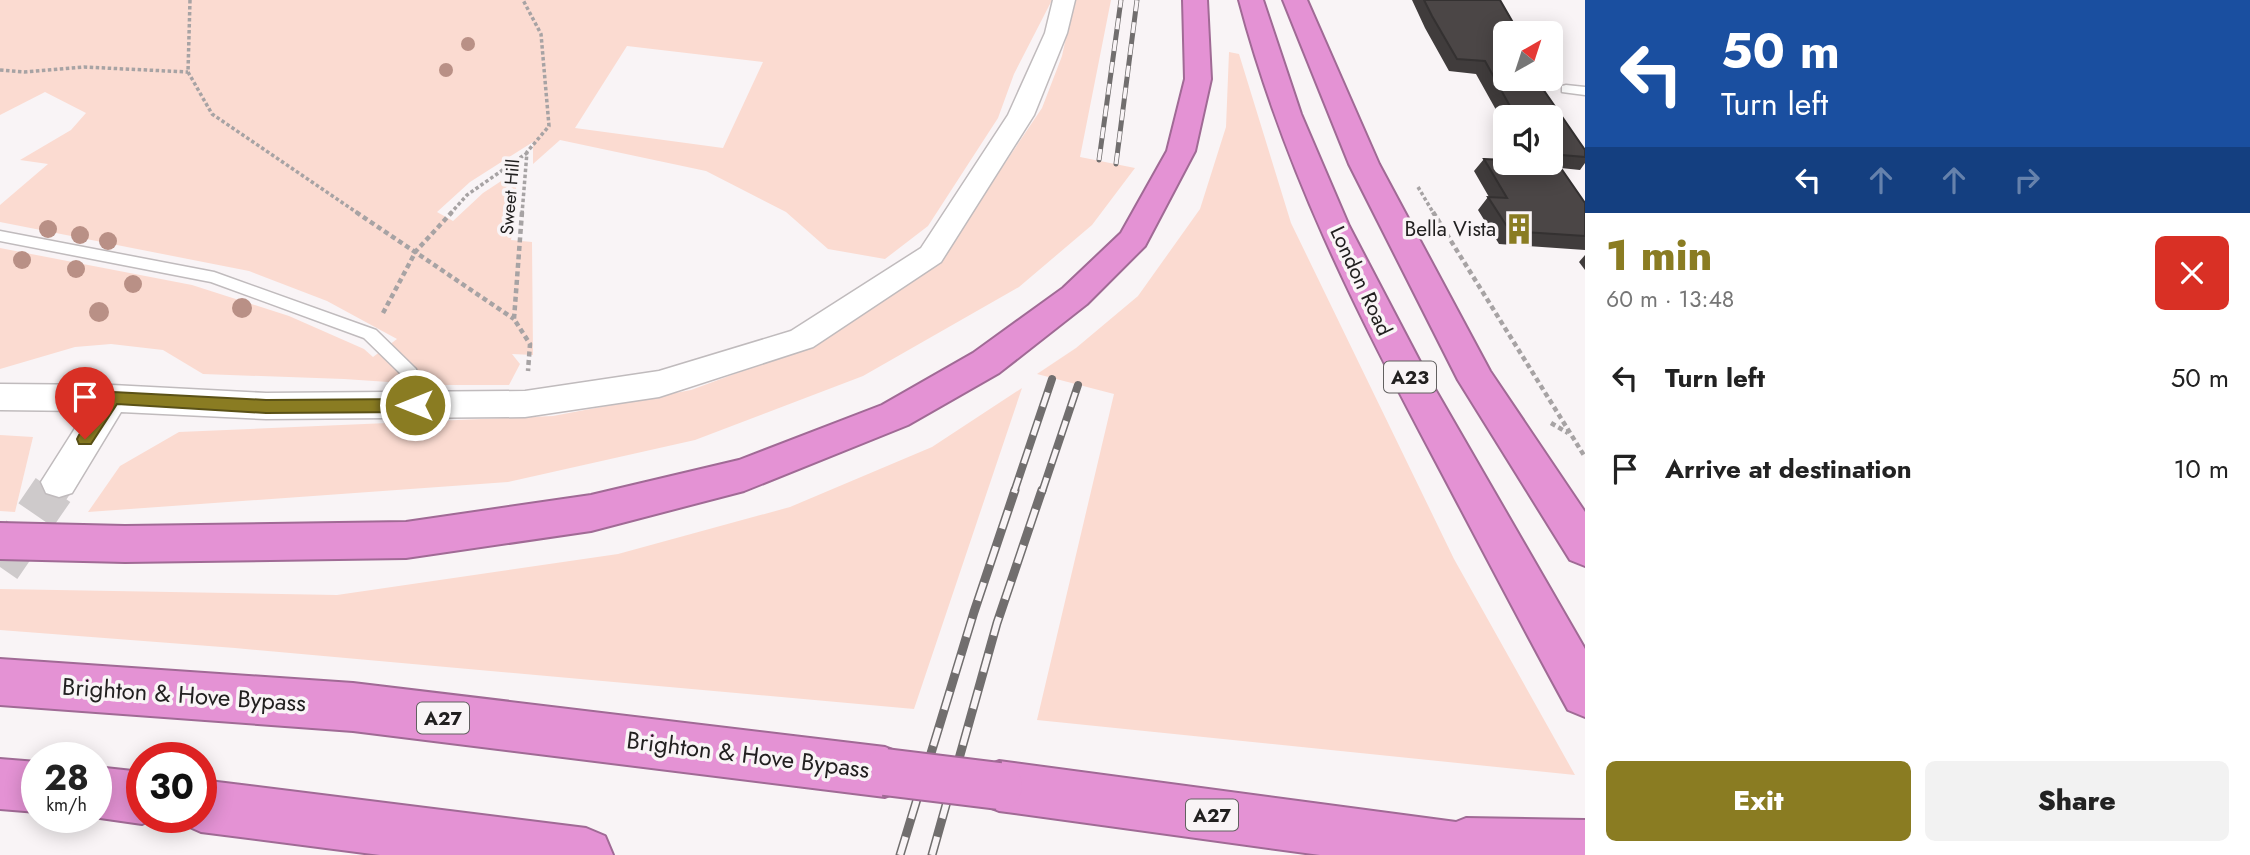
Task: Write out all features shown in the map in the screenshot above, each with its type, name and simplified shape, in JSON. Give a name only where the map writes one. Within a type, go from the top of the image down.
[{"type":"highway","points":[[0,541],[125,544],[406,540],[591,513],[744,475],[895,415],[986,363],[1075,296],[1133,239],[1181,151],[1198,79],[1195,0]]},
{"type":"highway","name":"London Road","points":[[1251,0],[1262,47],[1305,161],[1382,327],[1585,694]]},
{"type":"highway","name":"A23","points":[[1295,0],[1364,164],[1476,380],[1585,547]]},
{"type":"highway","name":"Brighton & Hove Bypass","points":[[0,682],[353,707],[999,786],[1426,843],[1493,855]]},
{"type":"highway","points":[[0,784],[21,786]]},
{"type":"highway","points":[[217,808],[586,855]]},
{"type":"highway","name":"A27","points":[[1426,843],[1585,846]]},
{"type":"street","points":[[0,397],[113,398],[266,407],[525,404],[659,384],[802,340],[931,255],[1021,115],[1056,33],[1064,0]]},
{"type":"street","points":[[59,482],[113,398]]},
{"type":"lane","points":[[1566,89],[1585,91]]},
{"type":"lane","points":[[0,236],[214,277],[370,334],[410,373],[415,405]]},
{"type":"path","points":[[190,0],[188,72],[212,114],[514,319],[530,344],[525,404]]},
{"type":"path","name":"Sweet Hill","points":[[514,319],[527,152],[549,126],[541,34],[523,0]]},
{"type":"path","points":[[0,70],[23,72],[84,67],[188,72]]},
{"type":"path","points":[[370,334],[416,251],[467,195],[527,152]]},
{"type":"path","points":[[1412,177],[1585,457]]},
{"type":"shaded area","points":[[0,0],[1052,0],[1014,74],[998,118],[928,226],[885,259],[828,249],[786,212],[706,171],[560,140],[533,164],[533,142],[470,182],[437,212],[453,221],[483,193],[512,174],[519,199],[511,240],[532,242],[533,355],[512,354],[520,364],[509,385],[433,385],[203,374],[163,350],[111,344],[75,347],[0,369],[0,248],[192,285],[289,316],[364,349],[373,357],[397,339],[327,301],[249,271],[0,222],[0,205],[48,164],[20,160],[71,130],[86,113],[45,92],[0,115]],"holes":[[[627,46],[763,62],[723,148],[575,128]]]},
{"type":"shaded area","points":[[1074,0],[1111,0],[1080,157],[1135,168],[1092,225],[1019,287],[863,376],[695,440],[508,482],[88,512],[120,466],[179,432],[553,416],[691,390],[810,346],[941,258],[1042,108],[1062,56]]},
{"type":"shaded area","points":[[1229,52],[1239,54],[1291,223],[1454,559],[1575,775],[1037,720],[1114,394],[1037,374],[1076,348],[1138,296],[1200,209],[1226,127]]},
{"type":"shaded area","points":[[1022,388],[914,709],[235,648],[0,630],[0,589],[337,595],[618,554],[790,507],[932,447]]},
{"type":"shaded area","points":[[0,435],[33,437],[15,512],[0,511]]},
{"type":"building","points":[[1424,0],[1500,0],[1512,21],[1493,21],[1493,75],[1485,61],[1457,59]]},
{"type":"building","points":[[1502,91],[1544,91],[1554,105],[1509,105]]},
{"type":"building","points":[[1563,118],[1585,150],[1585,157],[1563,155]]},
{"type":"building","points":[[1484,159],[1493,159],[1493,174]]},
{"type":"building","points":[[1563,171],[1585,203],[1585,236],[1510,231],[1488,197],[1507,198],[1493,175],[1563,175]]},
{"type":"tunnel","points":[[52,492],[59,482]]},
{"type":"tunnel","points":[[0,567],[53,490]]},
{"type":"railway","points":[[1099,160],[1121,0]]},
{"type":"railway","points":[[1116,164],[1137,0]]},
{"type":"railway","points":[[1014,492],[1052,379]]},
{"type":"railway","points":[[1042,492],[1078,385]]},
{"type":"railway","points":[[900,855],[974,612],[1015,490]]},
{"type":"railway","points":[[932,855],[997,623],[1042,490]]},
{"type":"place","name":"Bella Vista","points":[[1519,229]]},
{"type":"route","points":[[85,439],[113,398],[266,407],[415,405]]}]
